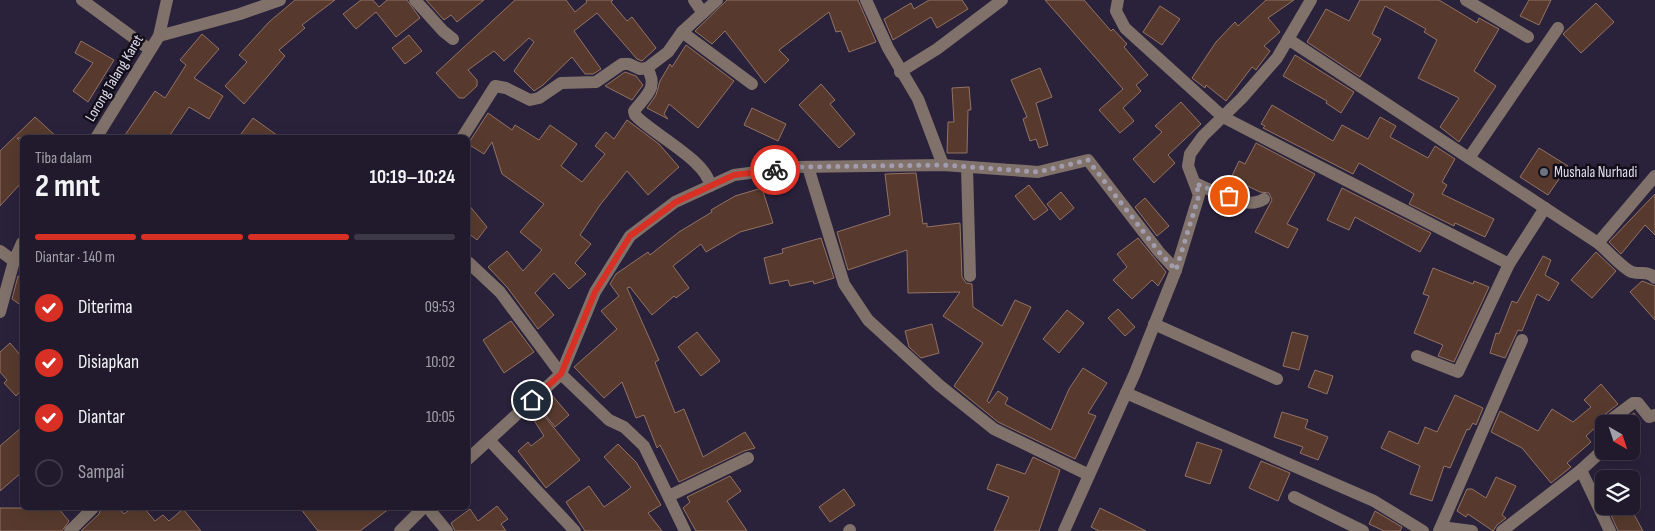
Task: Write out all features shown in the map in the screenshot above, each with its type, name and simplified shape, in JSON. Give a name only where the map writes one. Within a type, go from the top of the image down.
[{"type":"street","points":[[82,0],[149,49]]},
{"type":"street","points":[[167,0],[159,36],[240,14],[280,0]]},
{"type":"street","points":[[415,0],[443,31],[453,38]]},
{"type":"street","points":[[694,0],[703,13]]},
{"type":"street","points":[[464,135],[495,86],[500,86],[530,100],[539,98],[561,83],[592,83],[622,64],[629,64],[640,69],[647,68],[668,52],[682,32],[717,0]]},
{"type":"street","points":[[866,0],[900,72],[918,99],[943,165]]},
{"type":"street","points":[[900,72],[937,49],[1002,0]]},
{"type":"street","points":[[1118,0],[1116,11],[1125,28],[1223,117],[1509,264]]},
{"type":"street","points":[[1466,0],[1528,37]]},
{"type":"street","points":[[1064,531],[1126,393],[1176,270],[1199,195],[1188,166],[1190,154],[1202,136],[1223,117],[1277,58],[1307,2]]},
{"type":"street","points":[[1469,158],[1558,28]]},
{"type":"street","points":[[682,32],[752,84]]},
{"type":"street","name":"Lorong Talang Karet","points":[[98,135],[149,49],[159,36]]},
{"type":"street","points":[[1288,39],[1598,243],[1628,270],[1646,272],[1655,278]]},
{"type":"street","points":[[647,68],[653,77],[653,85],[634,111],[635,115],[681,150],[708,177],[710,186]]},
{"type":"street","points":[[470,457],[561,374],[595,292],[630,236],[676,202],[734,175],[808,167],[943,165],[1038,172],[1088,160],[1159,252],[1176,270]]},
{"type":"street","points":[[808,167],[844,284],[868,320],[939,385],[994,429],[1089,475]]},
{"type":"street","points":[[967,168],[970,276]]},
{"type":"street","points":[[1598,243],[1655,176]]},
{"type":"street","points":[[1196,184],[1246,203],[1256,203],[1264,199]]},
{"type":"street","points":[[1417,356],[1458,372],[1509,264],[1545,208]]},
{"type":"street","points":[[1,307],[14,261],[20,248]]},
{"type":"street","points":[[0,251],[14,261]]},
{"type":"street","points":[[470,264],[500,292],[561,374],[609,420],[637,437],[644,446],[685,531]]},
{"type":"street","points":[[1154,324],[1277,379]]},
{"type":"street","points":[[1472,531],[1440,529],[1522,340]]},
{"type":"street","points":[[1126,393],[1374,501],[1423,531]]},
{"type":"street","points":[[1617,415],[1633,403],[1638,403],[1649,417],[1655,415]]},
{"type":"street","points":[[489,440],[575,531]]},
{"type":"street","points":[[1502,531],[1595,457]]},
{"type":"street","points":[[669,496],[748,458]]},
{"type":"street","points":[[1581,470],[1610,531]]},
{"type":"street","points":[[1294,497],[1363,531]]},
{"type":"street","points":[[70,531],[91,510]]},
{"type":"street","points":[[400,531],[421,510]]},
{"type":"street","points":[[430,510],[447,531]]},
{"type":"building","points":[[295,0],[335,0],[302,25],[305,28],[279,50],[285,56],[244,104],[225,86],[247,62],[239,55],[269,22]]},
{"type":"building","points":[[361,0],[373,0],[379,7],[387,0],[407,0],[420,18],[396,37],[376,12],[356,29],[343,14]]},
{"type":"building","points":[[426,0],[484,0],[457,22],[451,15],[444,20]]},
{"type":"building","points":[[515,0],[566,0],[575,12],[587,2],[586,0],[613,0],[611,2],[627,21],[632,17],[656,48],[642,61],[637,59],[597,13],[574,31],[601,69],[593,74],[585,74],[572,57],[543,85],[534,91],[514,71],[534,42],[529,38],[504,61],[494,51],[468,70],[477,80],[477,86],[464,98],[459,98],[436,73]]},
{"type":"building","points":[[727,0],[858,0],[876,42],[849,52],[841,31],[836,32],[829,12],[779,50],[789,60],[765,83],[725,31],[712,44],[695,31]]},
{"type":"building","points":[[929,0],[962,0],[968,9],[937,28],[931,17],[893,40],[884,19],[911,3],[914,9]]},
{"type":"building","points":[[1045,0],[1084,0],[1111,31],[1113,29],[1127,44],[1124,47],[1148,75],[1136,85],[1141,91],[1123,108],[1134,121],[1120,133],[1099,110],[1123,89]]},
{"type":"building","points":[[1266,0],[1294,0],[1268,18],[1280,32],[1264,46],[1270,51],[1256,70],[1252,67],[1226,101],[1206,85],[1205,88],[1192,78],[1216,42],[1235,22],[1238,26]]},
{"type":"building","points":[[1360,0],[1439,0],[1477,23],[1479,18],[1499,29],[1474,71],[1496,86],[1459,142],[1440,127],[1459,98],[1418,78],[1437,40],[1424,32],[1426,29],[1385,6],[1372,34],[1381,39],[1360,77],[1307,42],[1326,9],[1349,21]]},
{"type":"building","points":[[1529,0],[1551,0],[1539,25],[1520,16]]},
{"type":"building","points":[[1596,3],[1614,22],[1581,53],[1563,34]]},
{"type":"building","points":[[1160,6],[1180,19],[1162,45],[1143,32]]},
{"type":"building","points":[[202,34],[219,49],[194,78],[223,96],[209,119],[189,107],[170,135],[125,135],[155,91],[165,98],[186,65],[180,60]]},
{"type":"building","points":[[409,35],[422,51],[405,64],[392,48]]},
{"type":"building","points":[[81,41],[114,60],[88,102],[73,91],[93,63],[75,53]]},
{"type":"building","points":[[686,45],[734,81],[698,128],[669,104],[664,114],[668,119],[647,108],[656,95],[660,81],[670,64],[672,67]]},
{"type":"building","points":[[1295,55],[1354,92],[1341,113],[1326,103],[1327,101],[1283,76]]},
{"type":"building","points":[[1040,68],[1052,97],[1036,103],[1048,145],[1039,148],[1036,139],[1030,141],[1023,119],[1027,117],[1011,80]]},
{"type":"building","points":[[625,72],[636,76],[643,85],[632,100],[605,86]]},
{"type":"building","points":[[821,84],[835,100],[830,104],[855,134],[839,148],[799,105]]},
{"type":"building","points":[[969,87],[971,110],[968,110],[967,153],[947,153],[948,122],[954,122],[952,88]]},
{"type":"building","points":[[1181,102],[1201,124],[1168,155],[1175,163],[1154,183],[1133,159],[1162,132],[1155,126]]},
{"type":"building","points":[[1272,105],[1333,141],[1342,125],[1368,139],[1380,117],[1396,126],[1390,137],[1428,158],[1435,146],[1455,159],[1442,182],[1447,185],[1442,194],[1494,219],[1485,237],[1455,223],[1454,226],[1409,204],[1414,194],[1359,163],[1353,174],[1263,128],[1265,126],[1261,124]]},
{"type":"building","points":[[752,108],[786,124],[778,141],[744,125]]},
{"type":"building","points":[[488,113],[512,130],[515,125],[539,140],[550,125],[577,144],[561,166],[582,182],[605,154],[595,146],[606,132],[614,139],[627,120],[659,144],[679,167],[648,195],[627,171],[600,205],[580,235],[591,244],[575,263],[586,274],[569,289],[554,273],[535,293],[554,315],[538,329],[507,287],[488,267],[507,251],[523,271],[542,250],[520,232],[544,204],[502,174],[492,142],[484,154],[470,145],[470,141]]},
{"type":"building","points":[[35,117],[55,135],[20,135],[20,138],[17,138],[20,141],[20,184],[0,206],[0,151]]},
{"type":"building","points":[[253,118],[277,135],[240,135]]},
{"type":"building","points":[[1256,143],[1315,174],[1287,224],[1298,229],[1288,248],[1255,232],[1272,200],[1269,193],[1260,192],[1231,178],[1239,161],[1245,164]]},
{"type":"building","name":"Mushala Nurhadi","points":[[1539,148],[1568,166],[1548,195],[1520,177]]},
{"type":"building","points":[[916,173],[923,224],[927,223],[927,227],[960,223],[962,277],[966,283],[972,284],[973,307],[1002,326],[1015,300],[1031,307],[987,401],[989,403],[998,391],[1008,398],[1005,404],[1051,430],[1069,389],[1083,368],[1107,383],[1088,413],[1096,416],[1075,459],[998,422],[954,386],[983,343],[943,316],[960,292],[908,293],[907,250],[848,270],[837,232],[890,215],[885,174]]},
{"type":"building","points":[[1029,185],[1048,210],[1034,220],[1015,196]]},
{"type":"building","points":[[762,188],[773,223],[740,232],[706,252],[701,244],[673,266],[689,288],[676,298],[674,296],[652,315],[630,287],[627,288],[659,360],[655,362],[675,413],[684,409],[703,457],[745,432],[755,448],[744,451],[679,482],[660,445],[657,448],[644,415],[636,418],[622,382],[604,398],[574,367],[617,329],[601,311],[619,296],[610,284],[616,274],[648,252],[650,255],[679,232],[712,212],[711,210],[735,196]]},
{"type":"building","points":[[1342,188],[1431,233],[1420,252],[1355,217],[1349,230],[1327,220]]},
{"type":"building","points":[[1061,192],[1074,208],[1060,220],[1047,204]]},
{"type":"building","points":[[1655,194],[1655,235],[1645,225],[1621,254],[1609,242]]},
{"type":"building","points":[[1145,198],[1169,226],[1157,236],[1135,207]]},
{"type":"building","points":[[470,206],[487,227],[477,240],[470,235]]},
{"type":"building","points":[[821,238],[834,278],[814,284],[813,281],[790,286],[788,280],[770,284],[764,258],[783,253],[782,249]]},
{"type":"building","points":[[1138,238],[1166,272],[1158,286],[1152,280],[1132,299],[1113,280],[1127,267],[1117,254]]},
{"type":"building","points":[[1596,252],[1616,271],[1592,298],[1571,280]]},
{"type":"building","points":[[1543,256],[1551,260],[1545,275],[1559,283],[1549,301],[1537,294],[1522,331],[1518,330],[1505,358],[1490,353],[1496,333],[1499,334],[1512,301],[1517,303]]},
{"type":"building","points":[[1433,268],[1473,284],[1474,281],[1489,287],[1454,362],[1438,356],[1443,345],[1414,333],[1429,296],[1423,294]]},
{"type":"building","points":[[18,276],[20,277],[20,305],[12,299]]},
{"type":"building","points":[[1642,281],[1655,286],[1655,320],[1630,292]]},
{"type":"building","points":[[1118,309],[1135,327],[1125,336],[1108,318]]},
{"type":"building","points":[[1067,310],[1084,323],[1059,353],[1043,339]]},
{"type":"building","points":[[511,321],[534,352],[504,373],[483,340]]},
{"type":"building","points":[[932,324],[939,353],[921,358],[909,347],[905,331]]},
{"type":"building","points":[[697,332],[720,361],[701,376],[678,347]]},
{"type":"building","points":[[1292,332],[1308,336],[1299,370],[1283,366]]},
{"type":"building","points":[[10,343],[20,355],[20,391],[16,396],[4,383],[7,380],[0,372],[0,352]]},
{"type":"building","points":[[1315,370],[1333,376],[1327,394],[1308,387]]},
{"type":"building","points":[[1601,384],[1618,404],[1604,415],[1595,415],[1595,428],[1586,436],[1591,442],[1567,463],[1571,467],[1551,483],[1522,448],[1491,432],[1500,411],[1538,431],[1552,409],[1573,422],[1591,407],[1584,400]]},
{"type":"building","points":[[551,394],[569,415],[555,427],[538,406]]},
{"type":"building","points":[[1455,395],[1483,408],[1476,425],[1473,423],[1469,430],[1467,429],[1450,468],[1444,466],[1432,501],[1410,494],[1420,466],[1381,448],[1389,431],[1418,444],[1425,427],[1437,432]]},
{"type":"building","points":[[537,407],[580,460],[546,488],[518,451],[528,442],[531,446],[544,436],[530,414]]},
{"type":"building","points":[[1282,412],[1308,420],[1305,428],[1328,437],[1318,460],[1300,453],[1303,447],[1274,437]]},
{"type":"building","points":[[20,429],[20,474],[0,491],[0,446]]},
{"type":"building","points":[[1197,442],[1222,450],[1210,484],[1185,476]]},
{"type":"building","points":[[618,444],[636,462],[661,505],[648,513],[662,531],[585,531],[566,502],[589,486],[604,507],[631,487],[604,457]]},
{"type":"building","points":[[1033,457],[1060,470],[1039,531],[994,531],[1009,497],[987,489],[997,464],[1025,474]]},
{"type":"building","points":[[1261,461],[1290,473],[1278,501],[1249,488]]},
{"type":"building","points":[[730,476],[741,491],[727,501],[747,531],[696,531],[683,508],[690,502],[687,497]]},
{"type":"building","points":[[1496,477],[1516,486],[1502,515],[1506,518],[1493,531],[1468,514],[1466,517],[1457,511],[1467,489],[1472,489],[1486,498]]},
{"type":"building","points":[[844,489],[855,505],[830,522],[819,507]]},
{"type":"building","points":[[497,506],[508,519],[501,524],[506,531],[455,531],[451,523],[470,509],[478,521]]},
{"type":"building","points":[[0,508],[60,510],[69,521],[62,531],[0,531]]},
{"type":"building","points":[[1100,508],[1146,531],[1099,531],[1091,527]]},
{"type":"building","points":[[100,510],[121,510],[124,514],[129,510],[146,510],[155,521],[163,515],[169,521],[184,510],[201,531],[81,531],[99,514]]},
{"type":"building","points":[[302,510],[387,510],[360,531],[318,531]]},
{"type":"building","points":[[1375,511],[1402,527],[1400,531],[1384,531],[1369,524]]},
{"type":"building","points":[[1611,515],[1634,515],[1643,531],[1618,531]]},
{"type":"way so far","points":[[775,170],[796,167],[943,165],[1038,172],[1088,160],[1093,164],[1159,252],[1176,270],[1199,195],[1196,184],[1229,196]]},
{"type":"place","name":"Mushala Nurhadi","points":[[1544,172]]},
{"type":"route","points":[[532,400],[561,374],[595,292],[630,236],[676,202],[734,175],[775,170]]}]
